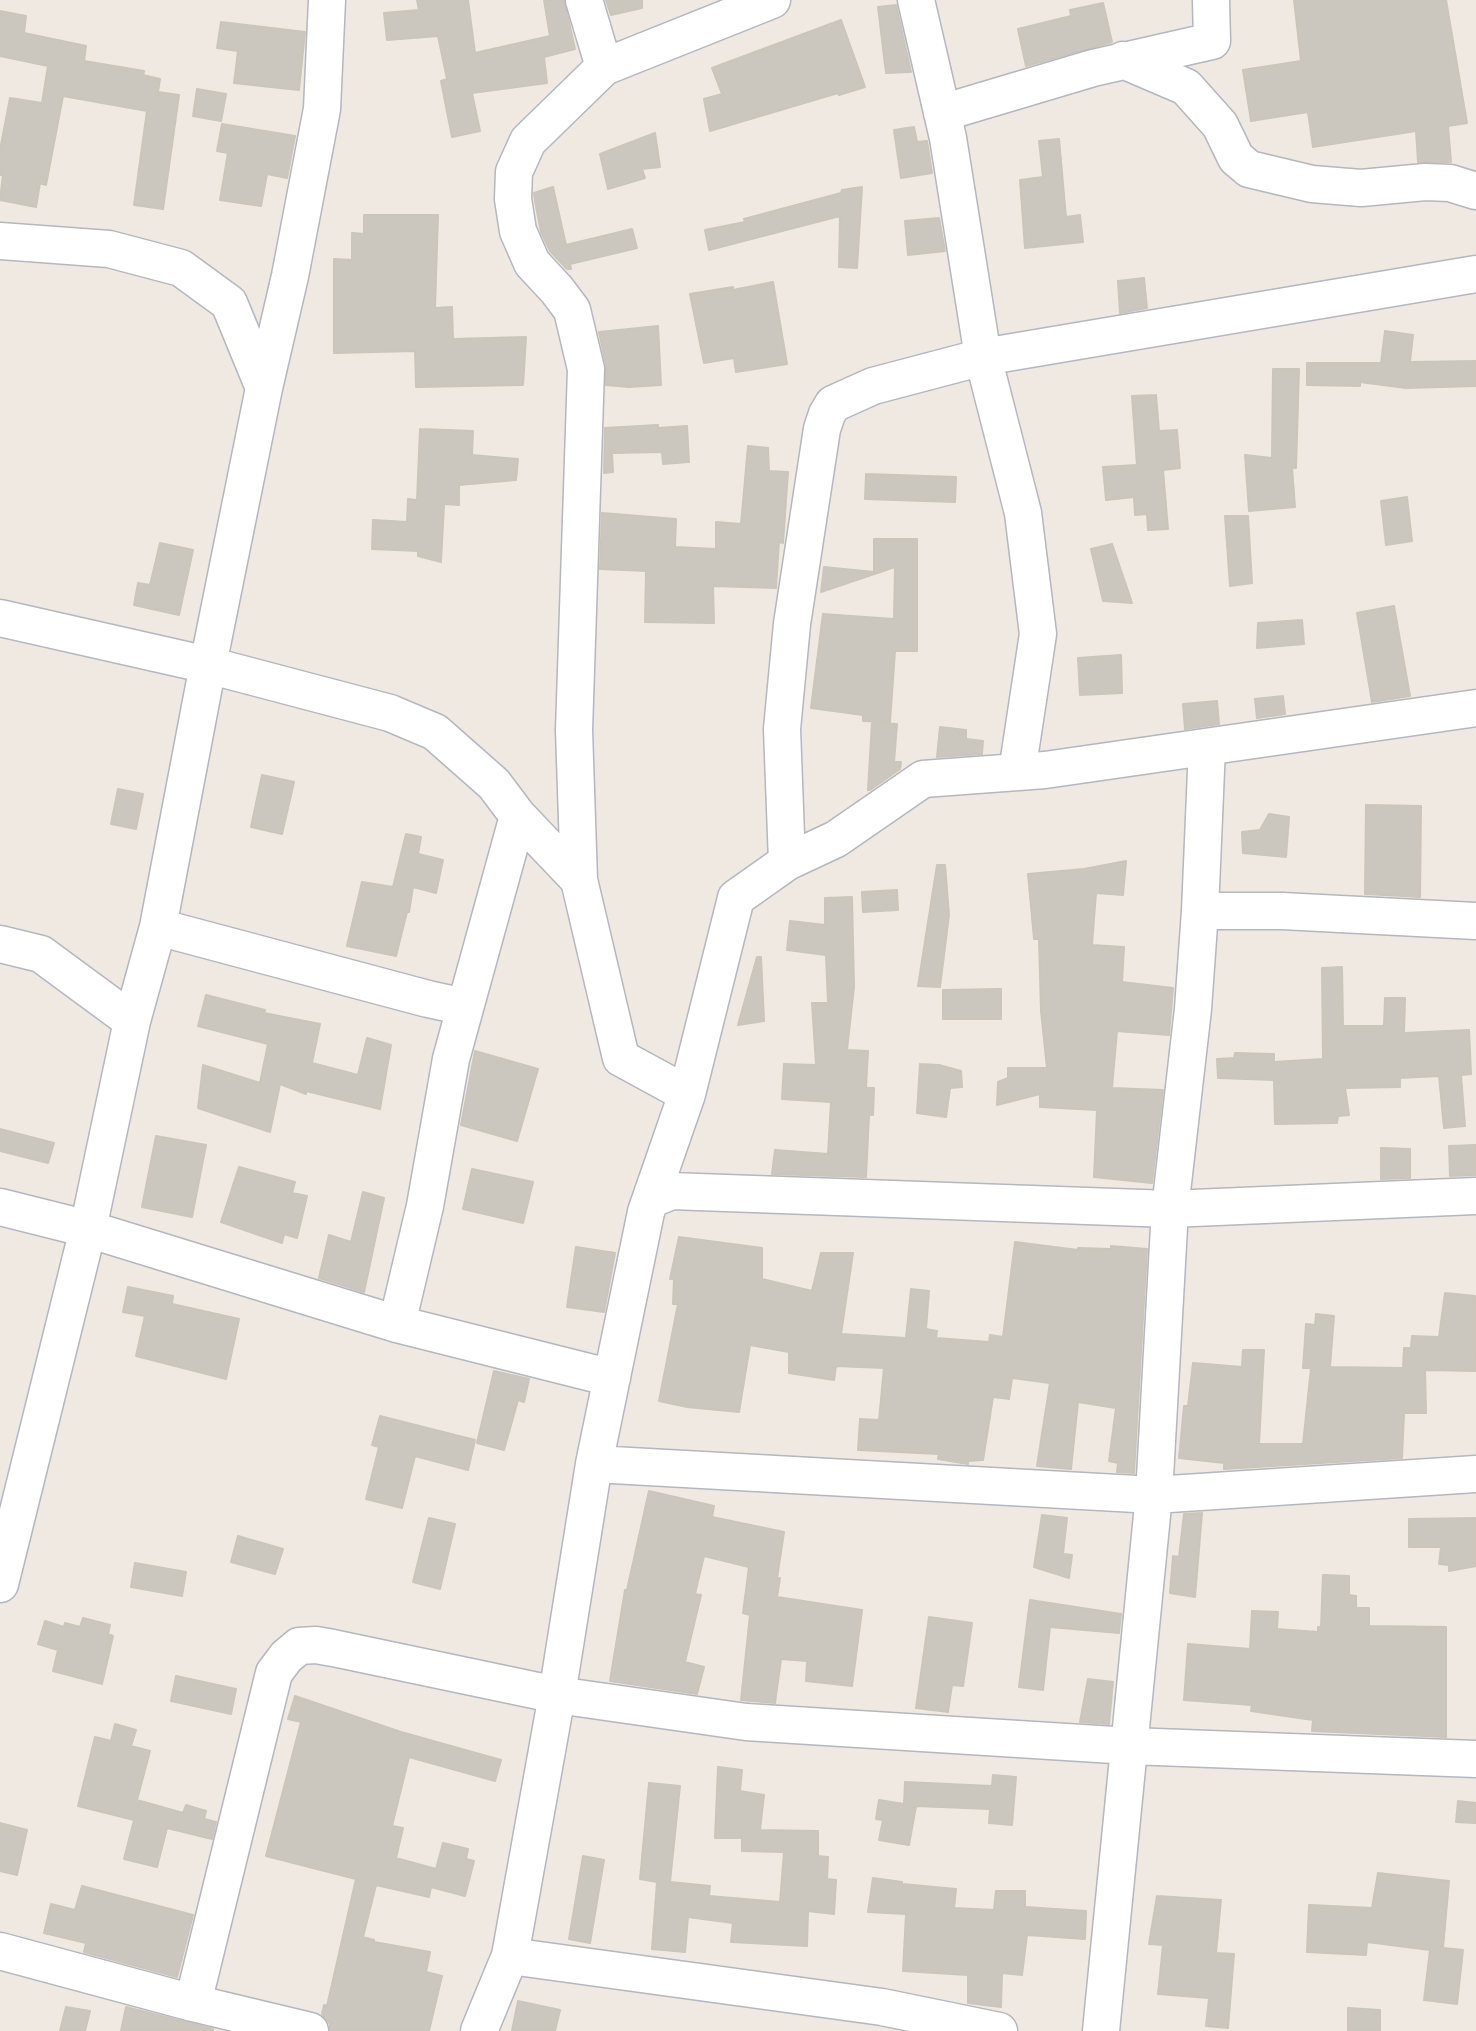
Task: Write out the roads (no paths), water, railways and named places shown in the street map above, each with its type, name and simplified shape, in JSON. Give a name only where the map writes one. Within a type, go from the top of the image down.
[{"type":"street","points":[[0,1584],[88,1229],[132,1021],[158,927],[208,665],[322,109],[327,0]]},
{"type":"street","points":[[584,0],[604,67]]},
{"type":"street","points":[[687,1094],[621,1058],[579,880],[574,730],[586,369],[572,310],[532,263],[518,231],[513,199],[514,172],[528,141],[604,67],[772,0]]},
{"type":"street","points":[[916,0],[942,113],[983,357],[1023,513],[1038,634],[1017,772]]},
{"type":"street","points":[[942,113],[1123,60],[1212,41],[1211,0]]},
{"type":"street","points":[[1123,60],[1186,87],[1220,125],[1236,158],[1249,169],[1312,184],[1361,188],[1425,182],[1450,183],[1476,191]]},
{"type":"street","points":[[0,241],[109,249],[181,268],[229,303],[264,388]]},
{"type":"street","points":[[787,862],[782,729],[792,624],[822,429],[833,404],[873,386],[983,357],[1476,274]]},
{"type":"street","points":[[0,618],[208,665],[390,713],[435,732],[494,784],[518,816],[579,880]]},
{"type":"street","points":[[479,2031],[510,1956],[557,1695],[594,1464],[642,1231],[687,1094],[736,898],[787,862],[836,839],[923,779],[1017,772],[1476,708]]},
{"type":"street","points":[[1101,2031],[1154,1495],[1170,1209],[1193,1009],[1200,911],[1207,747]]},
{"type":"street","points":[[397,1324],[425,1206],[451,1059],[518,816]]},
{"type":"street","points":[[1200,911],[1282,911],[1476,921]]},
{"type":"street","points":[[158,927],[465,1007]]},
{"type":"street","points":[[0,944],[41,954],[132,1021]]},
{"type":"street","points":[[652,1199],[672,1191],[1170,1209],[1476,1196]]},
{"type":"street","points":[[0,1207],[88,1229],[397,1324],[612,1378]]},
{"type":"street","points":[[594,1464],[1154,1495],[1476,1474]]},
{"type":"street","points":[[193,2003],[274,1673],[299,1646],[316,1645],[557,1695],[746,1722],[1130,1746],[1476,1759]]},
{"type":"street","points":[[0,1951],[310,2031]]},
{"type":"street","points":[[510,1956],[882,2007],[999,2031]]}]
